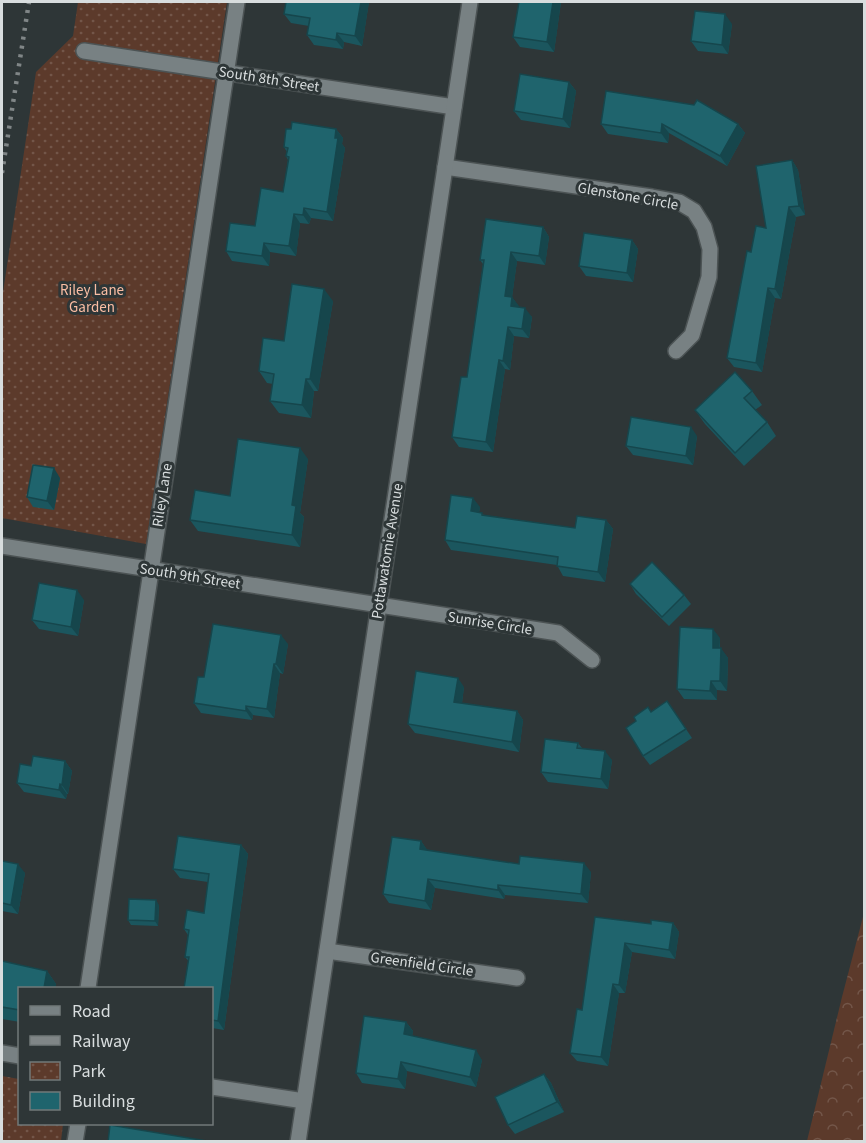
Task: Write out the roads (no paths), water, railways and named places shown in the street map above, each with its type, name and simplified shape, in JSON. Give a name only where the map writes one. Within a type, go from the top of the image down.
[{"type":"street","name":"Riley Lane","points":[[88,987],[237,2]]},
{"type":"street","name":"Pottawatomie Avenue","points":[[298,1142],[470,2]]},
{"type":"street","name":"South 8th Street","points":[[84,51],[454,107]]},
{"type":"street","name":"Glenstone Circle","points":[[445,167],[652,197],[679,202],[694,212],[704,226],[710,249],[709,278],[692,335],[676,351]]},
{"type":"street","name":"South 9th Street","points":[[2,546],[379,606]]},
{"type":"street","name":"Sunrise Circle","points":[[379,606],[558,633],[592,660]]},
{"type":"street","name":"Greenfield Circle","points":[[327,951],[517,978]]},
{"type":"street","points":[[2,1053],[18,1056]]},
{"type":"street","points":[[213,1087],[304,1101]]},
{"type":"street","points":[[75,1142],[78,1125]]},
{"type":"railway","points":[[2,173],[29,2]]},
{"type":"park label","name":"Riley Lane Garden","points":[[92,298]]}]
